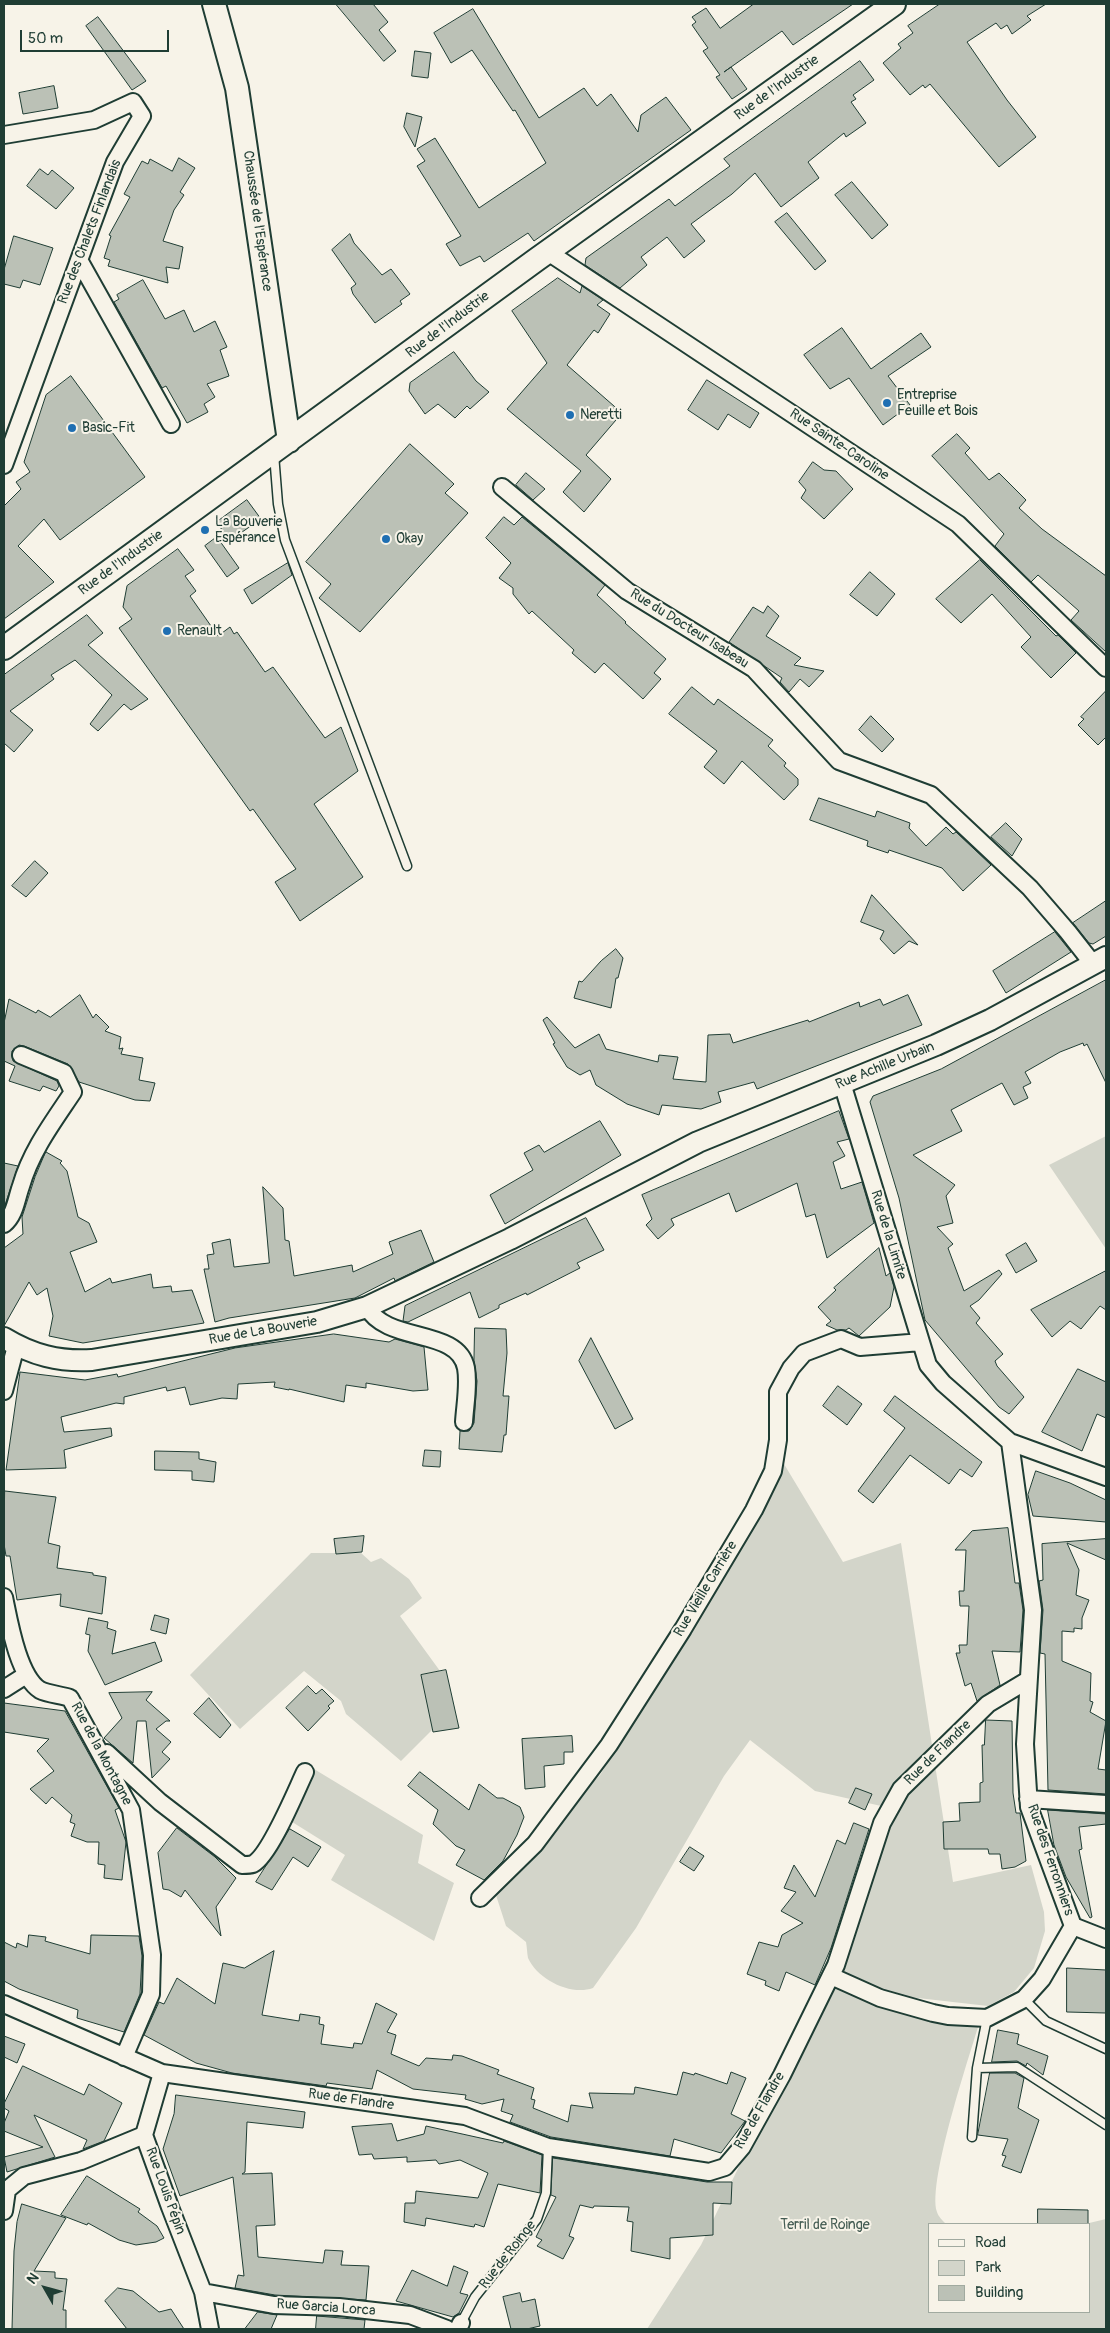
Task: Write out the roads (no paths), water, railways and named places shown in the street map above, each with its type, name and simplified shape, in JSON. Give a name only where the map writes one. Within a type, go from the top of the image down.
[{"type":"main road","name":"Chaussée de l'Espérance","points":[[214,4],[237,88],[282,446]]},
{"type":"main road","name":"Rue de l'Industrie","points":[[4,648],[548,252],[894,4]]},
{"type":"street","name":"Rue des Chalets Finlandais","points":[[4,136],[94,120],[133,102],[142,116],[115,162],[4,465]]},
{"type":"street","name":"Rue Sainte-Caroline","points":[[548,252],[958,524],[1106,668]]},
{"type":"street","points":[[79,260],[170,424]]},
{"type":"street","name":"Rue du Docteur Isabeau","points":[[502,487],[627,590],[754,669],[839,761],[931,795],[1030,888],[1100,960]]},
{"type":"street","name":"Rue Achille Urbain","points":[[510,1239],[716,1134],[982,1024],[1100,960]]},
{"type":"street","points":[[4,1224],[11,1218],[24,1173],[38,1144],[74,1092],[64,1072],[21,1055]]},
{"type":"street","name":"Rue de la Limite","points":[[842,1083],[928,1365],[944,1383],[1010,1442]]},
{"type":"street","name":"Rue de La Bouverie","points":[[10,1342],[27,1352],[45,1357],[66,1360],[92,1360],[317,1322],[367,1307],[510,1239]]},
{"type":"street","points":[[367,1307],[375,1319],[386,1326],[444,1343],[458,1353],[466,1369],[464,1422]]},
{"type":"street","name":"Rue Vieille Carrière","points":[[480,1898],[535,1844],[609,1745],[684,1629],[754,1510],[773,1471],[778,1440],[778,1392],[791,1368],[804,1353],[842,1339],[860,1347],[921,1342]]},
{"type":"street","points":[[4,1391],[10,1342]]},
{"type":"street","points":[[1010,1442],[1106,1477]]},
{"type":"street","name":"Rue des Ferronniers","points":[[987,2018],[1024,1999],[1042,1979],[1073,1926],[1029,1807],[1025,1744],[1033,1610],[1010,1442]]},
{"type":"street","name":"Rue de la Montagne","points":[[4,1597],[18,1654],[26,1675],[40,1690],[70,1698],[131,1810],[152,1956],[151,1994],[124,2057]]},
{"type":"street","points":[[4,1689],[26,1675]]},
{"type":"street","name":"Rue de Flandre","points":[[162,2073],[465,2116],[548,2147],[709,2172],[725,2167],[752,2132],[831,1976],[882,1823],[901,1790],[988,1704],[1028,1680]]},
{"type":"street","points":[[93,1739],[160,1802],[242,1865],[253,1864],[261,1856],[282,1822],[304,1772]]},
{"type":"street","points":[[1028,1799],[1106,1804]]},
{"type":"street","points":[[1073,1926],[1106,1939]]},
{"type":"street","points":[[831,1976],[880,1998],[933,2013],[948,2016],[987,2018]]},
{"type":"street","points":[[4,2004],[162,2073]]},
{"type":"street","name":"Rue Louis Pépin","points":[[162,2073],[144,2135],[204,2292],[210,2329]]},
{"type":"street","points":[[4,2211],[7,2190],[24,2176],[81,2161],[144,2135]]},
{"type":"street","name":"Rue Garcia Lorca","points":[[204,2292],[274,2305],[339,2307],[410,2315],[455,2327]]},
{"type":"lane","points":[[282,446],[278,504],[285,540],[407,866]]},
{"type":"lane","points":[[1024,1999],[1046,2021],[1106,2049]]},
{"type":"lane","points":[[972,2137],[977,2068],[987,2018]]},
{"type":"lane","points":[[977,2068],[1017,2067],[1106,2124]]},
{"type":"lane","name":"Rue de Roinge","points":[[455,2327],[475,2297],[537,2220],[546,2193],[548,2147]]},
{"type":"place","name":"Entreprise Feuille et Bois","points":[[887,403]]},
{"type":"place","name":"Neretti","points":[[570,415]]},
{"type":"place","name":"Basic-Fit","points":[[72,428]]},
{"type":"place","name":"La Bouverie Espérance","points":[[205,530]]},
{"type":"place","name":"Okay","points":[[386,539]]},
{"type":"place","name":"Renault","points":[[167,631]]},
{"type":"park label","name":"Terril de Roinge","points":[[825,2225]]}]
